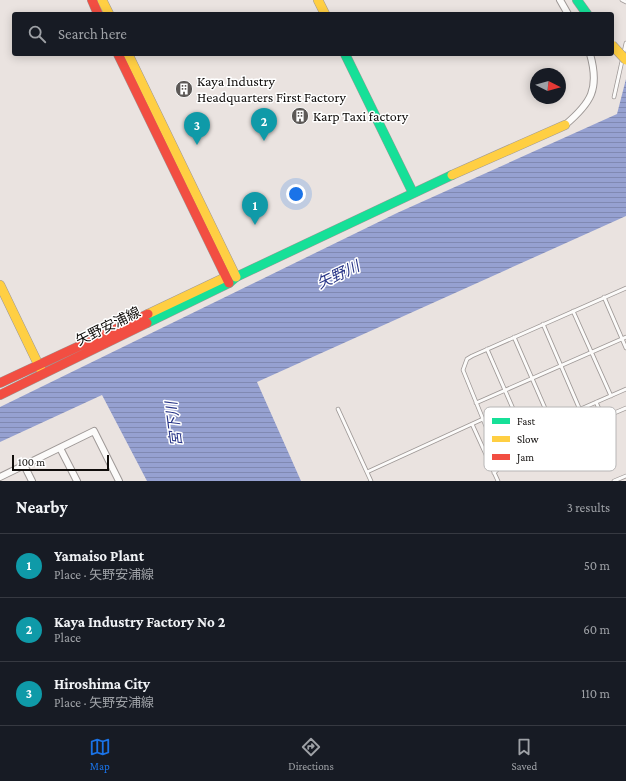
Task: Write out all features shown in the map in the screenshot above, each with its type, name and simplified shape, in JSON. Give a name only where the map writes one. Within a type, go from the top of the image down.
[{"type":"main road","points":[[92,0],[97,12]]},
{"type":"main road","points":[[102,0],[108,12]]},
{"type":"main road","points":[[318,0],[324,12]]},
{"type":"main road","points":[[577,0],[586,12]]},
{"type":"main road","points":[[614,47],[626,60]]},
{"type":"main road","points":[[119,56],[230,279]]},
{"type":"main road","points":[[129,56],[230,279]]},
{"type":"main road","points":[[346,56],[413,193]]},
{"type":"main road","name":"矢野安浦線","points":[[2,393],[41,369],[230,279],[413,193],[565,125]]},
{"type":"main road","points":[[0,287],[41,369]]},
{"type":"main road","name":"矢野安浦線","points":[[0,383],[41,369]]},
{"type":"street","points":[[560,0],[567,12]]},
{"type":"street","points":[[565,125],[584,108],[592,93],[595,78],[590,56]]},
{"type":"street","points":[[0,477],[94,431],[119,481]]},
{"type":"street","points":[[60,448],[77,481]]},
{"type":"street","points":[[24,465],[32,481]]},
{"type":"lane","points":[[622,0],[626,2]]},
{"type":"lane","points":[[614,97],[626,43]]},
{"type":"lane","points":[[367,472],[483,420],[463,370],[467,359],[626,288]]},
{"type":"lane","points":[[604,297],[626,348]]},
{"type":"lane","points":[[573,311],[611,396]]},
{"type":"lane","points":[[543,324],[579,407]]},
{"type":"lane","points":[[514,337],[545,407]]},
{"type":"lane","points":[[476,403],[626,337]]},
{"type":"lane","points":[[487,349],[512,407]]},
{"type":"lane","points":[[586,407],[626,389]]},
{"type":"lane","points":[[596,402],[598,407]]},
{"type":"lane","points":[[616,412],[626,408]]},
{"type":"lane","points":[[338,409],[371,481]]},
{"type":"lane","points":[[472,424],[484,451]]},
{"type":"lane","points":[[494,473],[498,481]]},
{"type":"lane","points":[[614,481],[625,476],[626,480]]},
{"type":"water","points":[[626,79],[626,216],[257,382],[301,481],[147,481],[102,395],[0,442],[0,407],[397,213],[617,114]]},
{"type":"traffic: fast","points":[[577,0],[586,12]]},
{"type":"traffic: fast","points":[[346,56],[413,193]]},
{"type":"traffic: fast","points":[[236,277],[452,175]]},
{"type":"traffic: fast","points":[[147,323],[229,283],[236,277]]},
{"type":"traffic: slow","points":[[102,0],[108,12]]},
{"type":"traffic: slow","points":[[318,0],[324,12]]},
{"type":"traffic: slow","points":[[614,47],[626,60]]},
{"type":"traffic: slow","points":[[129,56],[236,277]]},
{"type":"traffic: slow","points":[[452,175],[565,125]]},
{"type":"traffic: slow","points":[[148,314],[226,277]]},
{"type":"traffic: slow","points":[[0,285],[41,370]]},
{"type":"traffic: jam","points":[[92,0],[97,12]]},
{"type":"traffic: jam","points":[[119,56],[229,283]]},
{"type":"traffic: jam","points":[[0,383],[148,314]]},
{"type":"traffic: jam","points":[[0,395],[147,323]]},
{"type":"place","name":"Kaya Industry Headquarters First Factory","points":[[184,89]]},
{"type":"place","name":"Karp Taxi factory","points":[[300,116]]},
{"type":"place","name":"Kaya Industry Factory No 2","points":[[264,141]]},
{"type":"place","name":"Hiroshima City","points":[[197,145]]},
{"type":"place","name":"Yamaiso Plant","points":[[255,225]]},
{"type":"water label","name":"矢野川","points":[[338,275]]},
{"type":"water label","name":"宮下川","points":[[174,424]]}]
